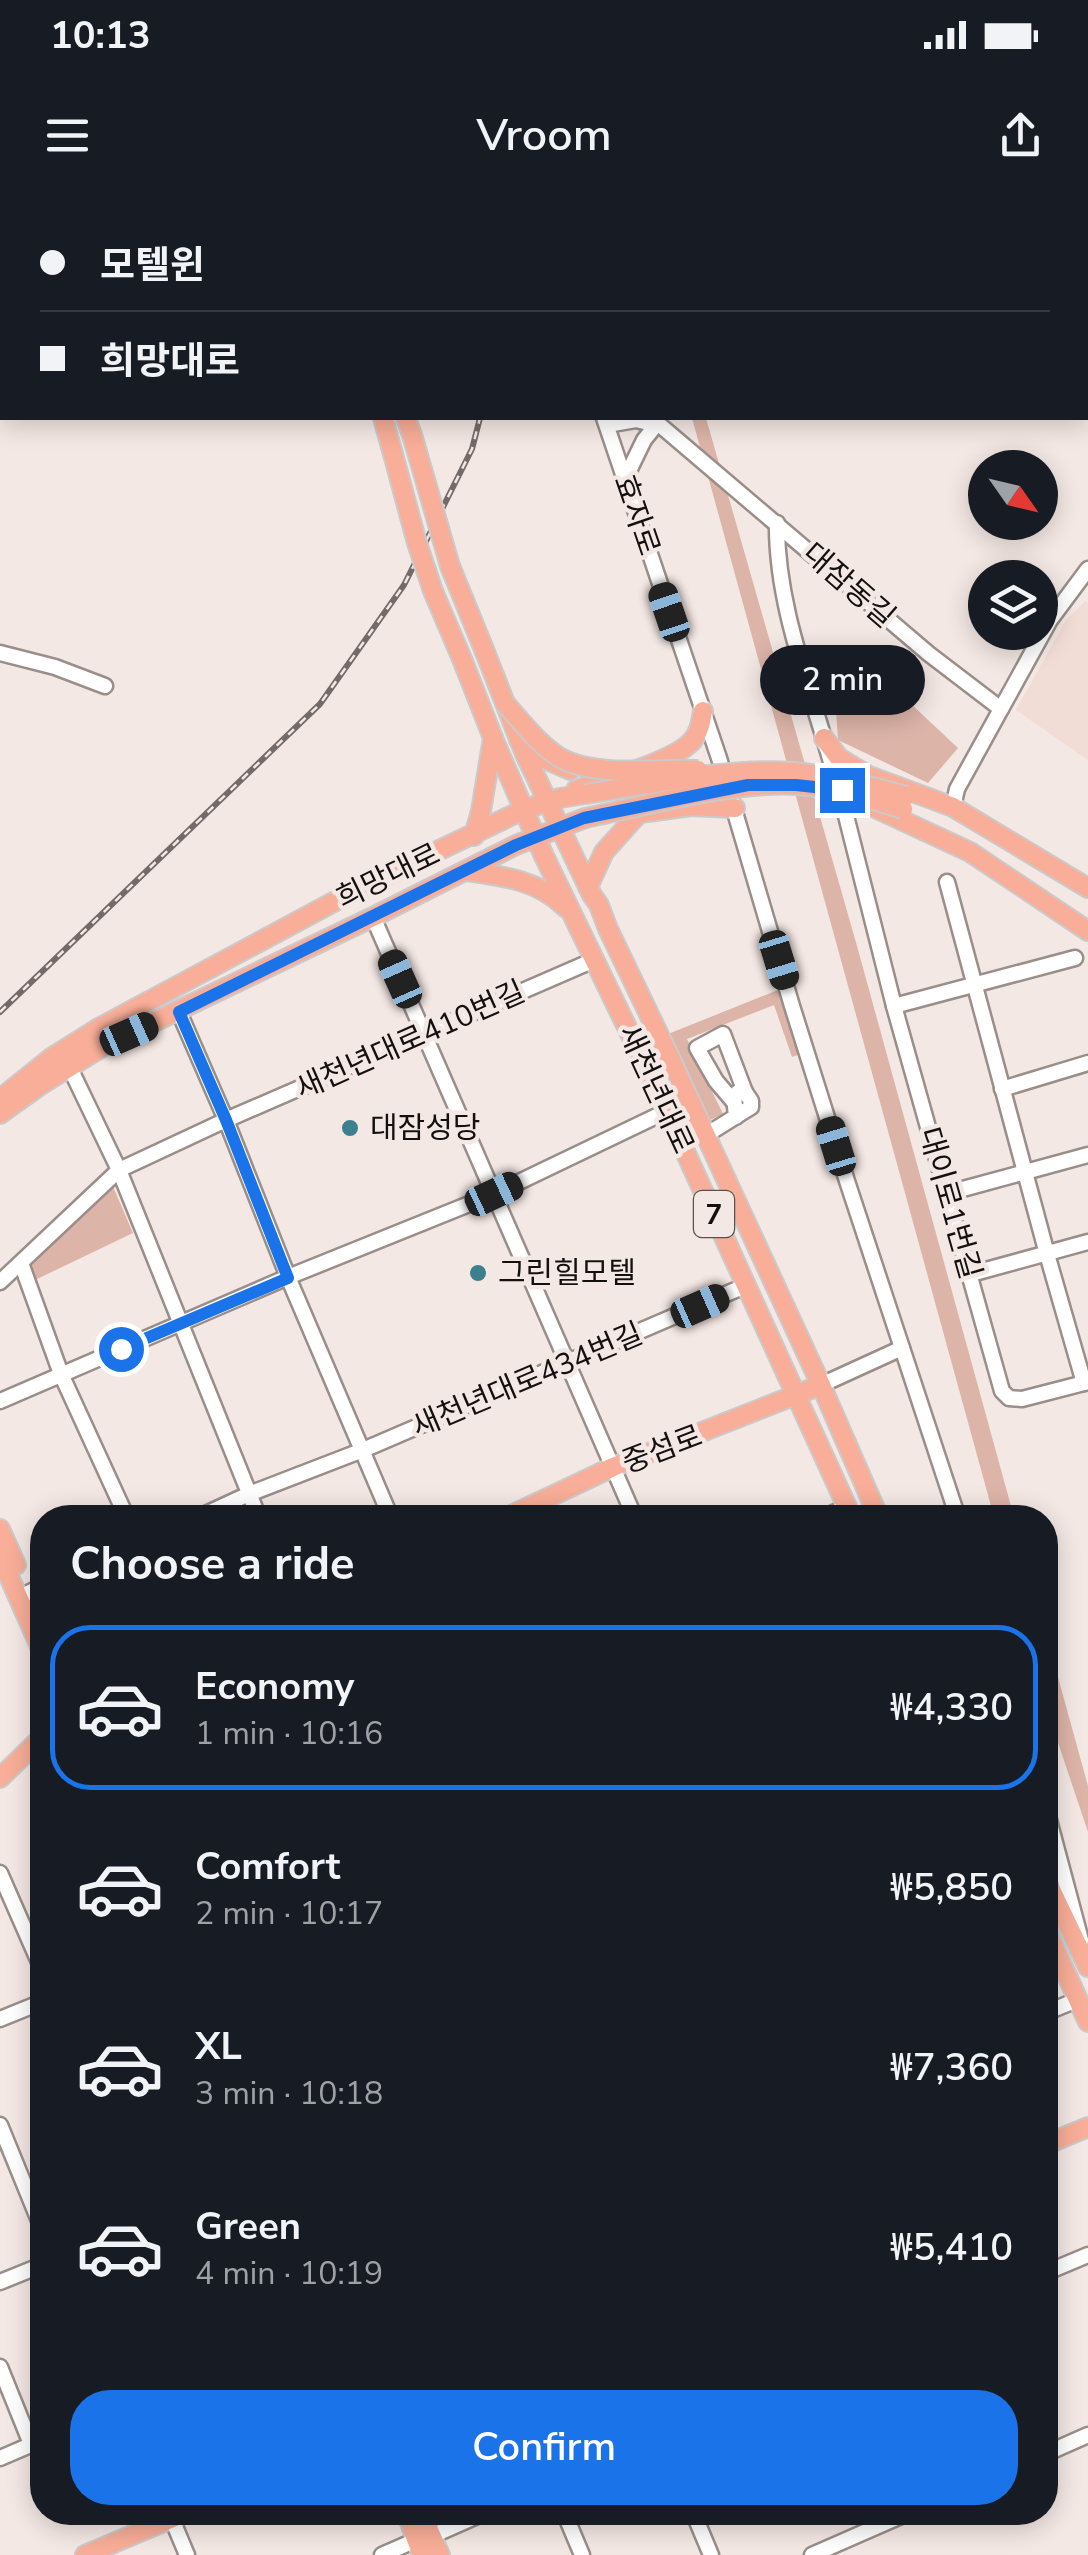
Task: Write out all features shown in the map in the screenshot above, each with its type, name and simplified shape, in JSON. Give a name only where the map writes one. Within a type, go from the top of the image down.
[{"type":"main road","name":"새천년대로","points":[[384,420],[432,592],[524,810],[667,1111],[846,1505]]},
{"type":"main road","name":"새천년대로","points":[[407,420],[450,566],[519,740],[552,800],[588,887],[706,1135],[872,1505]]},
{"type":"main road","points":[[504,702],[544,746],[573,764],[608,770],[656,768],[730,778]]},
{"type":"main road","points":[[552,800],[684,749],[701,728],[702,711]]},
{"type":"main road","points":[[474,836],[493,737]]},
{"type":"main road","points":[[824,738],[839,758],[872,778]]},
{"type":"main road","points":[[519,740],[564,768],[609,779]]},
{"type":"main road","name":"희망대로","points":[[0,1099],[51,1058],[112,1020],[354,891],[524,810],[584,794],[788,771],[829,776],[904,803],[1088,917]]},
{"type":"main road","points":[[1088,888],[955,798],[934,798],[872,778],[842,774],[829,777],[827,784],[834,795],[844,795],[970,852],[1088,931]]},
{"type":"main road","name":"희망대로","points":[[0,1114],[104,1046],[536,836],[584,818],[748,785],[796,785],[924,803],[1088,898]]},
{"type":"main road","points":[[563,825],[588,826],[638,813],[691,806],[735,808]]},
{"type":"main road","points":[[588,887],[604,852],[638,813]]},
{"type":"main road","points":[[465,871],[512,877],[553,895],[570,912]]},
{"type":"main road","name":"중섬로","points":[[533,1505],[614,1467],[821,1385]]},
{"type":"main road","points":[[0,1529],[30,1581]]},
{"type":"main road","points":[[0,1556],[30,1624]]},
{"type":"main road","points":[[0,1778],[30,1749]]},
{"type":"main road","points":[[1058,1904],[1088,1966]]},
{"type":"main road","points":[[1058,1957],[1088,2022]]},
{"type":"main road","points":[[1058,2140],[1088,2127]]},
{"type":"main road","points":[[85,2555],[153,2525]]},
{"type":"main road","points":[[423,2544],[440,2555]]},
{"type":"street","points":[[606,421],[660,423],[634,458],[625,479]]},
{"type":"street","name":"효자로","points":[[606,421],[702,711],[730,778]]},
{"type":"street","name":"대잠동길","points":[[660,423],[929,654],[1001,708]]},
{"type":"street","points":[[777,523],[777,565],[803,669],[824,738],[842,774]]},
{"type":"street","points":[[955,798],[1050,620],[1088,569]]},
{"type":"street","points":[[0,653],[56,667],[105,686]]},
{"type":"street","points":[[730,778],[735,808],[792,1006],[954,1505]]},
{"type":"street","name":"대이로1번길","points":[[844,795],[894,1006],[1002,1391],[1009,1398],[1022,1399],[1086,1382]]},
{"type":"street","points":[[947,882],[1047,1254],[1086,1382]]},
{"type":"street","points":[[372,918],[630,1505]]},
{"type":"street","points":[[894,1006],[1075,958]]},
{"type":"street","name":"새천년대로410번길","points":[[0,1282],[119,1170],[594,960]]},
{"type":"street","points":[[179,1012],[386,1505]]},
{"type":"street","points":[[1002,1089],[1088,1063]]},
{"type":"street","points":[[70,1068],[119,1170],[254,1505]]},
{"type":"street","points":[[706,1135],[738,1104]]},
{"type":"street","points":[[0,1401],[494,1194],[667,1111]]},
{"type":"street","points":[[948,1193],[1088,1155]]},
{"type":"street","points":[[970,1274],[1088,1242]]},
{"type":"street","points":[[21,1262],[61,1374],[121,1505]]},
{"type":"street","name":"새천년대로434번길","points":[[225,1505],[747,1285]]},
{"type":"street","points":[[821,1385],[902,1348]]},
{"type":"street","points":[[1058,1853],[1088,1966]]},
{"type":"street","points":[[0,1873],[30,1942]]},
{"type":"street","points":[[1058,2008],[1077,2000]]},
{"type":"street","points":[[0,2019],[30,2007]]},
{"type":"street","points":[[0,2125],[30,2199]]},
{"type":"street","points":[[1058,2268],[1088,2255]]},
{"type":"street","points":[[0,2282],[30,2270]]},
{"type":"street","points":[[0,2368],[30,2428]]},
{"type":"street","points":[[1058,2448],[1088,2435]]},
{"type":"street","points":[[0,2458],[30,2445]]},
{"type":"street","points":[[179,2525],[187,2555]]},
{"type":"street","points":[[382,2555],[423,2544],[460,2525]]},
{"type":"street","points":[[569,2525],[582,2555]]},
{"type":"street","points":[[698,2525],[711,2555]]},
{"type":"street","points":[[812,2555],[880,2525]]},
{"type":"shaded area","points":[[693,420],[707,420],[1011,1505],[991,1505]]},
{"type":"shaded area","points":[[1088,603],[1088,760],[1016,710],[1049,650],[1058,650],[1058,634],[1066,620]]},
{"type":"shaded area","points":[[862,658],[958,748],[928,783],[838,740],[835,696]]},
{"type":"shaded area","points":[[783,988],[803,1053],[792,1057],[774,1005],[687,1039],[723,1114],[708,1121],[668,1034]]},
{"type":"shaded area","points":[[111,1182],[133,1233],[35,1280],[26,1264]]},
{"type":"shaded area","points":[[1058,1677],[1088,1786],[1088,1832],[1058,1743]]},
{"type":"railway","points":[[0,1012],[320,704],[404,585],[472,449],[479,420]]},
{"type":"place","name":"대잠성당","points":[[350,1128]]},
{"type":"place","name":"그린힐모텔","points":[[478,1273]]},
{"type":"route","points":[[121,1349],[288,1278],[179,1012],[566,824],[748,785],[842,790]]}]
